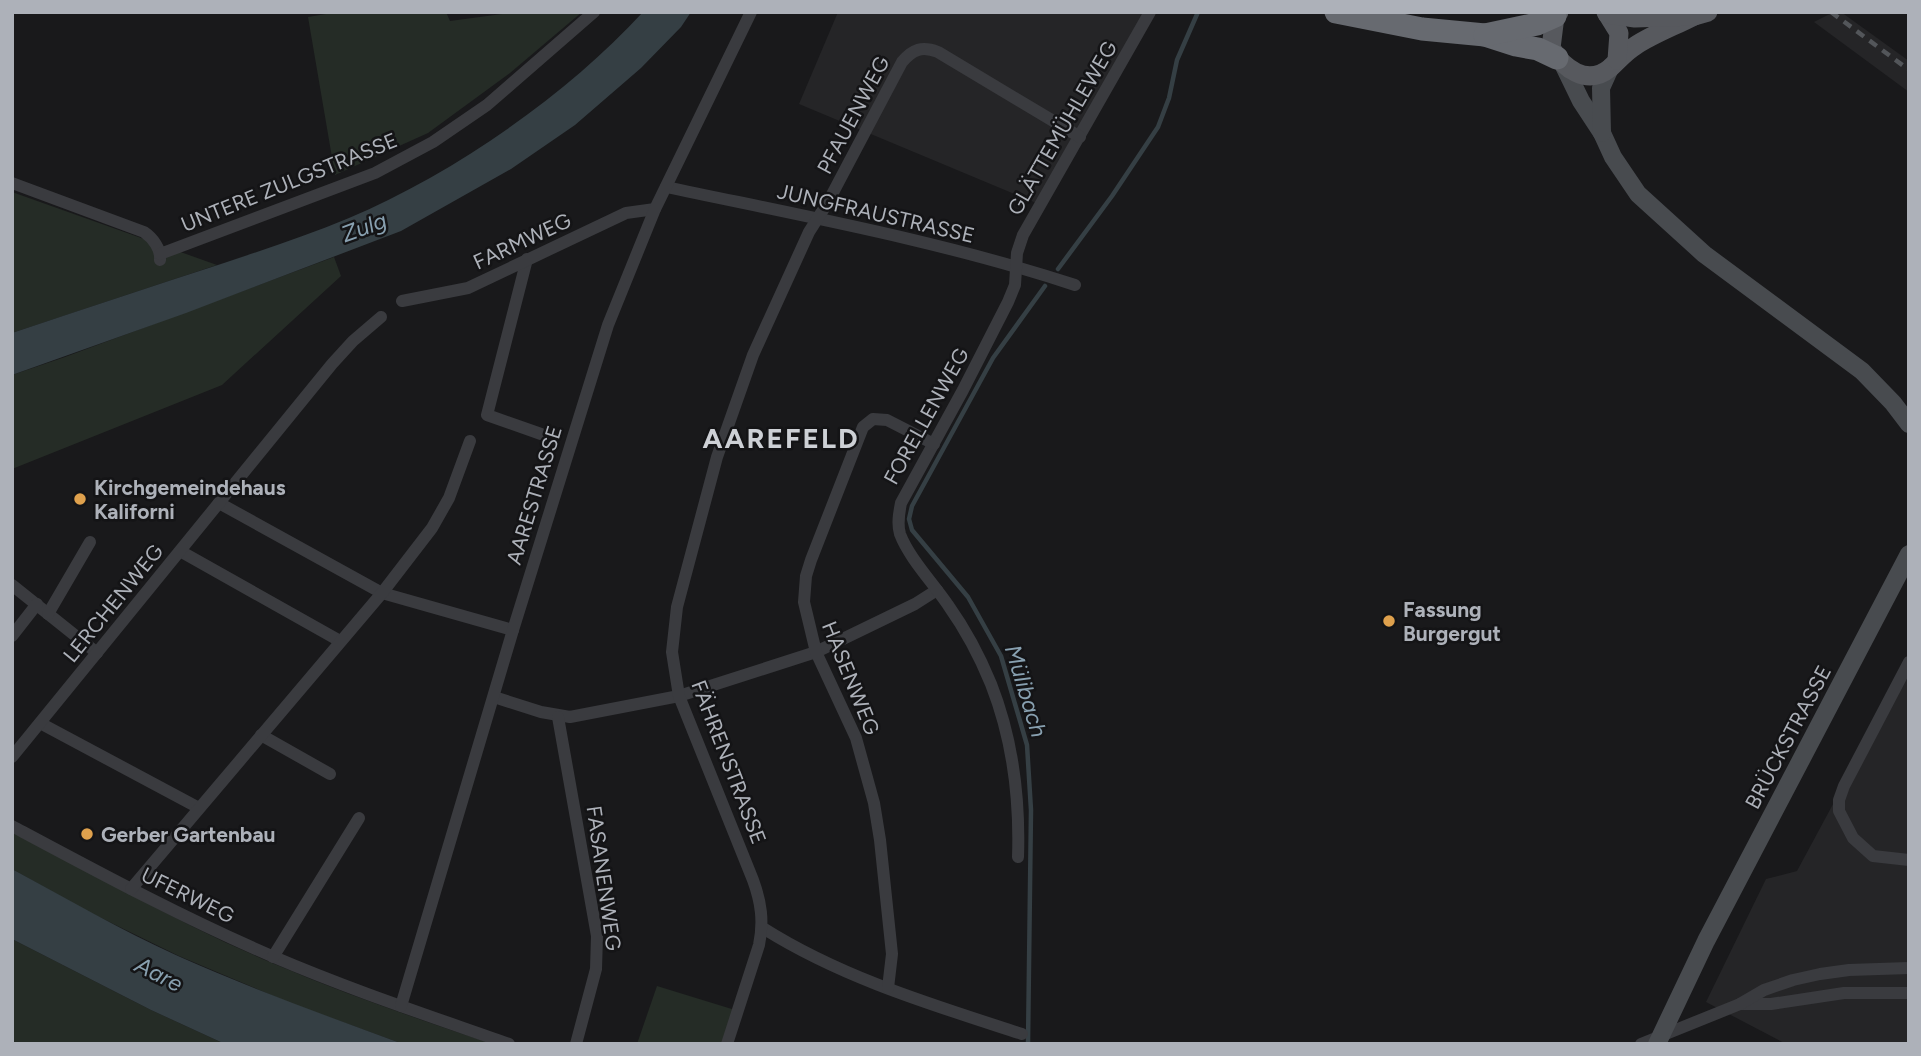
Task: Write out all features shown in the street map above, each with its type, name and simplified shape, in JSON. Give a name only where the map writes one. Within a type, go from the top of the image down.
[{"type":"highway","points":[[1336,12],[1422,29],[1485,35],[1538,49],[1561,62]]},
{"type":"highway","points":[[1485,35],[1537,24],[1557,14]]},
{"type":"main road","points":[[1606,13],[1635,18],[1701,14]]},
{"type":"main road","points":[[1602,133],[1601,88],[1614,64],[1619,33],[1606,13]]},
{"type":"main road","points":[[1557,14],[1551,48],[1602,133],[1624,176],[1654,211],[1704,254],[1862,371],[1909,424]]},
{"type":"main road","points":[[1561,62],[1577,74],[1598,74],[1636,45],[1701,14]]},
{"type":"main road","name":"BRÜCKSTRASSE","points":[[1657,1044],[1706,942],[1909,554]]},
{"type":"street","name":"UNTERE ZULGSTRASSE","points":[[12,183],[144,232],[152,238],[160,258],[375,173],[433,142],[487,105],[594,12]]},
{"type":"street","name":"AARESTRASSE","points":[[401,1006],[595,361],[622,286],[655,209],[751,12]]},
{"type":"street","name":"GLÄTTEMÜHLEWEG","points":[[1017,265],[1017,253],[1023,235],[1150,12]]},
{"type":"street","name":"PFAUENWEG","points":[[817,219],[902,62],[918,49],[928,48],[938,52],[1080,137]]},
{"type":"street","name":"JUNGFRAUSTRASSE","points":[[666,187],[884,232],[1017,265],[1075,285]]},
{"type":"street","name":"FARMWEG","points":[[402,301],[468,288],[626,213],[655,209]]},
{"type":"street","name":"FÄHRENSTRASSE","points":[[727,1044],[755,961],[763,928],[759,895],[679,696],[672,652],[673,629],[717,457],[753,355],[817,219]]},
{"type":"street","points":[[527,259],[487,415],[541,434]]},
{"type":"street","name":"FORELLENWEG","points":[[1017,265],[1015,285],[1009,302],[901,503],[898,524],[907,547],[966,632],[991,684],[1003,719],[1014,766],[1018,795],[1017,857]]},
{"type":"street","name":"LERCHENWEG","points":[[12,757],[332,364],[381,317]]},
{"type":"street","name":"HASENWEG","points":[[888,988],[892,954],[874,803],[856,738],[817,652],[806,615],[804,589],[806,576],[863,427],[873,419],[887,420],[934,444]]},
{"type":"street","points":[[131,889],[382,593],[441,512],[470,441]]},
{"type":"street","points":[[219,503],[382,593],[513,630]]},
{"type":"street","points":[[48,614],[90,542]]},
{"type":"street","points":[[180,551],[340,641]]},
{"type":"street","points":[[12,585],[97,653]]},
{"type":"street","points":[[494,697],[558,717],[583,715],[679,696],[817,652],[915,604],[937,590]]},
{"type":"street","points":[[12,636],[37,604]]},
{"type":"street","points":[[1909,662],[1844,786],[1839,800],[1839,811],[1853,838],[1873,856],[1909,860]]},
{"type":"street","name":"FASANENWEG","points":[[558,717],[597,936],[594,981],[576,1044]]},
{"type":"street","points":[[40,723],[199,808]]},
{"type":"street","points":[[261,735],[330,775]]},
{"type":"street","points":[[273,957],[359,818]]},
{"type":"street","name":"UFERWEG","points":[[12,826],[131,889],[273,957],[373,997],[509,1044]]},
{"type":"street","points":[[763,928],[846,973],[1021,1034]]},
{"type":"street","points":[[1640,1044],[1740,1004],[1764,990],[1820,974],[1909,968]]},
{"type":"street","points":[[1740,1004],[1771,1004],[1844,993],[1909,993]]},
{"type":"shaded area","points":[[338,12],[446,12],[450,21],[502,12],[582,12],[510,73],[428,133],[335,175],[308,17]]},
{"type":"shaded area","points":[[838,12],[1148,12],[1041,205],[799,104]]},
{"type":"shaded area","points":[[1834,12],[1841,12],[1909,61],[1909,92],[1814,22]]},
{"type":"shaded area","points":[[12,192],[217,265],[12,333]]},
{"type":"shaded area","points":[[334,257],[341,276],[222,385],[12,469],[12,375]]},
{"type":"shaded area","points":[[1909,663],[1909,1044],[1786,1044],[1706,1002],[1766,879],[1797,871]]},
{"type":"shaded area","points":[[12,828],[143,901],[243,950],[357,997],[493,1044],[403,1044],[290,1003],[179,956],[87,911],[12,869]]},
{"type":"shaded area","points":[[12,939],[151,1010],[225,1044],[12,1044]]},
{"type":"shaded area","points":[[657,986],[735,1010],[723,1044],[637,1044]]},
{"type":"water","name":"Zulg","points":[[643,12],[691,12],[681,27],[641,68],[575,125],[511,169],[401,231],[186,313],[12,375],[12,333],[303,236],[349,218],[428,179],[506,130],[544,102],[613,43]]},
{"type":"water","name":"Aare","points":[[12,869],[178,956],[403,1044],[225,1044],[151,1010],[12,939]]},
{"type":"waterway","name":"Mülibach","points":[[1058,269],[1112,196],[1158,127],[1169,98],[1177,60],[1198,12]]},
{"type":"waterway","name":"Mülibach","points":[[1028,1044],[1031,810],[1027,745],[1001,656],[968,597],[912,530],[909,519],[912,506],[993,358],[1045,286]]},
{"type":"railway","points":[[1831,12],[1909,70]]},
{"type":"place","name":"Kirchgemeindehaus Kaliforni","points":[[80,499]]},
{"type":"place","name":"Fassung Burgergut","points":[[1389,621]]},
{"type":"place","name":"Gerber Gartenbau","points":[[87,834]]},
{"type":"district","name":"AAREFELD","points":[[781,438]]}]
